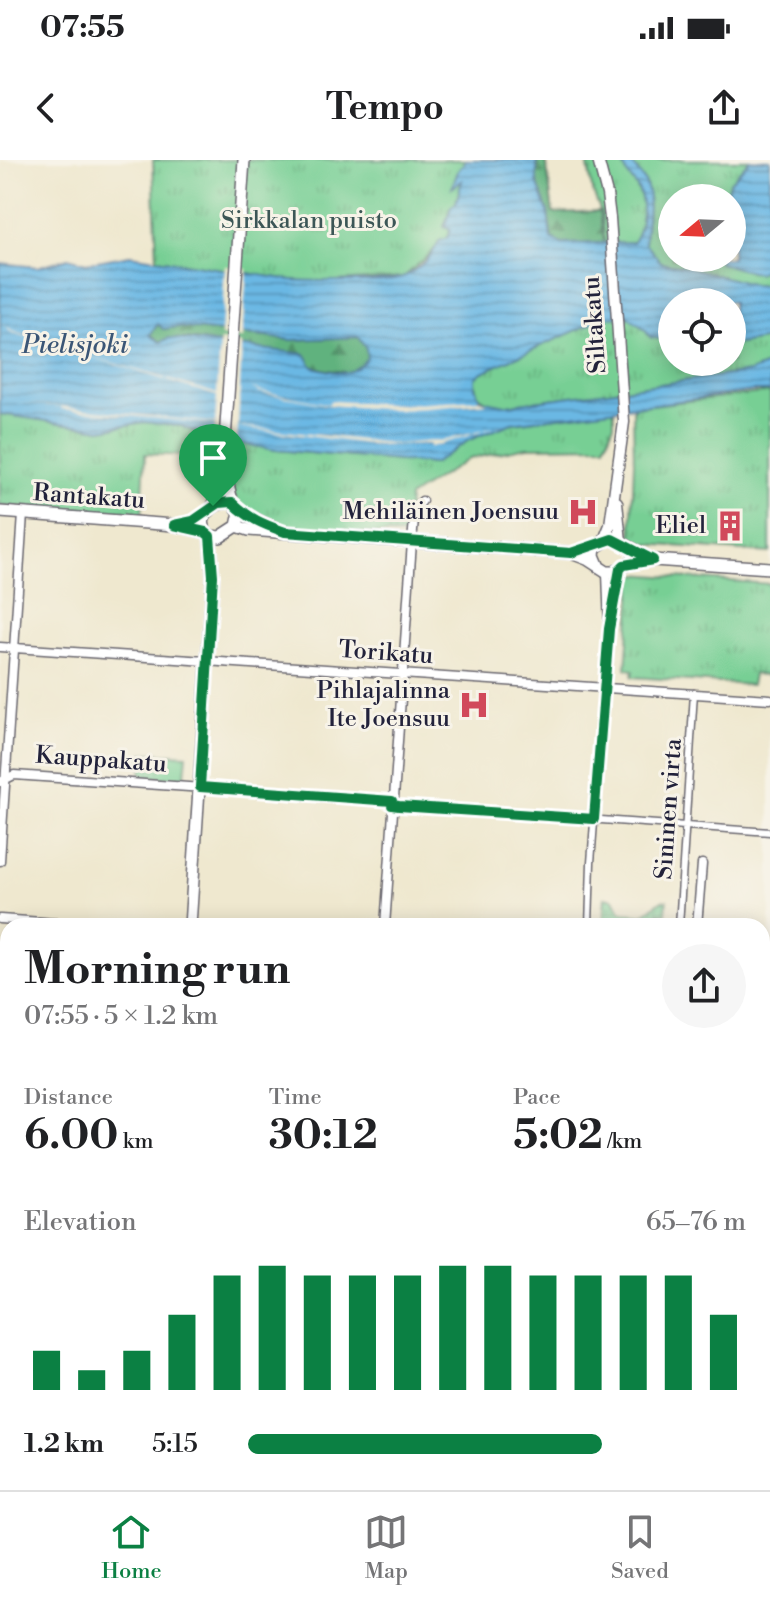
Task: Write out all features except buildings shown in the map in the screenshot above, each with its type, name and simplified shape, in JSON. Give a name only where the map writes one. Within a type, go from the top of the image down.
[{"type":"main road","points":[[238,160],[239,204]]},
{"type":"main road","points":[[191,918],[213,576],[208,534],[203,527],[218,495],[223,456],[244,160]]},
{"type":"main road","points":[[223,456],[236,507],[237,526]]},
{"type":"main road","points":[[210,510],[219,503],[236,507],[252,520],[285,532]]},
{"type":"main road","name":"Rantakatu","points":[[174,525],[193,521],[210,510]]},
{"type":"main road","name":"Rantakatu","points":[[0,512],[174,525],[208,534]]},
{"type":"main road","points":[[237,526],[249,530],[571,553],[603,569],[653,560],[770,568]]},
{"type":"main road","points":[[213,576],[224,536],[237,526]]},
{"type":"main road","points":[[208,534],[224,536]]},
{"type":"main road","points":[[571,553],[612,539],[653,560]]},
{"type":"main road","points":[[602,541],[594,555],[603,569]]},
{"type":"main road","points":[[622,567],[627,555],[623,544]]},
{"type":"street","name":"Siltakatu","points":[[598,160],[608,199],[624,422],[610,525],[602,541]]},
{"type":"street","name":"Siltakatu","points":[[616,488],[623,544]]},
{"type":"street","points":[[385,918],[412,542],[415,509],[422,501]]},
{"type":"street","points":[[0,861],[23,514]]},
{"type":"street","points":[[589,918],[609,629],[622,567]]},
{"type":"street","points":[[603,569],[609,629]]},
{"type":"street","name":"Torikatu","points":[[0,647],[770,699]]},
{"type":"street","name":"Sininen virta","points":[[680,918],[694,693]]},
{"type":"street","name":"Kauppakatu","points":[[3,781],[14,775],[200,787],[770,832]]},
{"type":"street","points":[[698,918],[702,864]]},
{"type":"street","points":[[770,962],[770,972]]},
{"type":"green space","name":"Sirkkalan puisto","points":[[153,160],[466,160],[458,171],[454,186],[462,181],[456,203],[444,227],[450,229],[447,238],[404,277],[318,282],[157,259]]},
{"type":"green space","points":[[537,160],[546,160],[553,213],[600,211],[604,243],[562,245],[552,239],[548,212],[537,182]]},
{"type":"green space","points":[[587,160],[622,160],[642,203],[641,224],[633,242],[604,243],[602,215],[592,189]]},
{"type":"green space","points":[[630,160],[750,160],[729,184],[658,184],[658,258],[645,243],[649,195],[645,182]]},
{"type":"green space","points":[[770,265],[770,286],[753,285],[707,272],[746,272],[746,267],[765,271]]},
{"type":"green space","points":[[627,314],[650,337],[658,338],[658,376],[720,376],[505,405],[492,403],[479,395],[475,377],[482,372],[604,318]]},
{"type":"green space","points":[[158,324],[163,329],[179,327],[292,340],[358,337],[367,349],[367,358],[352,372],[320,369],[218,344],[174,339],[161,342],[150,334]]},
{"type":"green space","points":[[770,339],[770,364],[746,373],[746,343]]},
{"type":"green space","points":[[770,392],[770,553],[631,543],[633,407]]},
{"type":"green space","points":[[614,409],[614,424],[605,446],[527,447],[469,459],[409,497],[406,535],[316,530],[268,521],[250,513],[238,502],[230,481],[228,441],[276,450],[433,464],[469,440],[507,424]]},
{"type":"green space","points":[[0,414],[101,429],[145,422],[181,426],[213,439],[212,453],[191,451],[190,456],[145,454],[142,516],[0,506]]},
{"type":"green space","points":[[633,574],[770,584],[770,678],[753,674],[751,685],[632,677],[633,670],[626,669]]},
{"type":"green space","points":[[143,753],[187,755],[185,775],[176,779],[141,776]]},
{"type":"green space","points":[[605,897],[614,899],[621,912],[643,915],[667,900],[666,914],[658,913],[657,918],[604,918]]},
{"type":"water","name":"Pielisjoki","points":[[466,160],[537,160],[537,182],[548,212],[551,239],[562,244],[633,242],[641,223],[642,208],[640,193],[622,160],[630,160],[645,182],[649,195],[645,243],[658,258],[658,272],[707,272],[753,285],[770,286],[770,339],[746,343],[746,288],[658,288],[658,338],[650,337],[628,317],[604,318],[482,372],[475,378],[480,400],[505,405],[720,376],[746,376],[746,373],[770,364],[770,391],[512,423],[469,440],[433,464],[276,450],[213,439],[181,426],[145,422],[101,429],[0,414],[0,263],[37,267],[68,258],[86,263],[130,255],[292,280],[397,278],[415,270],[439,241],[447,238],[450,229],[444,227],[451,207],[456,203],[462,181],[452,188]],"holes":[[[158,324],[163,329],[179,327],[292,340],[358,337],[366,349],[367,358],[355,369],[343,373],[313,367],[305,354],[169,338],[161,342],[150,335]]]},
{"type":"water","points":[[750,160],[770,160],[770,265],[758,274],[746,271],[746,184],[729,183]]},
{"type":"pier","points":[[225,266],[247,269],[242,339],[221,336]]},
{"type":"pier","points":[[1,323],[12,331],[53,345],[217,394],[220,341],[242,344],[238,426],[397,444],[446,440],[507,424],[430,447],[429,444],[377,445],[238,427],[236,447],[215,444],[215,424],[0,400],[215,423],[217,396],[11,332]]},
{"type":"pier","points":[[251,387],[329,404],[330,401],[400,405],[480,400],[488,403],[399,410],[329,405],[259,392]]},
{"type":"place","name":"Mehiläinen Joensuu","points":[[583,512]]},
{"type":"place","name":"Eliel","points":[[730,526]]},
{"type":"place","name":"Pihlajalinna Ite Joensuu","points":[[474,705]]},
{"type":"route","points":[[232,502],[252,520],[285,532],[571,553],[612,539],[653,560],[624,565],[620,569],[609,629],[594,819],[399,806],[392,805],[392,801],[200,787],[213,576],[212,542],[205,532],[174,525],[193,521],[213,506],[232,502]]}]
